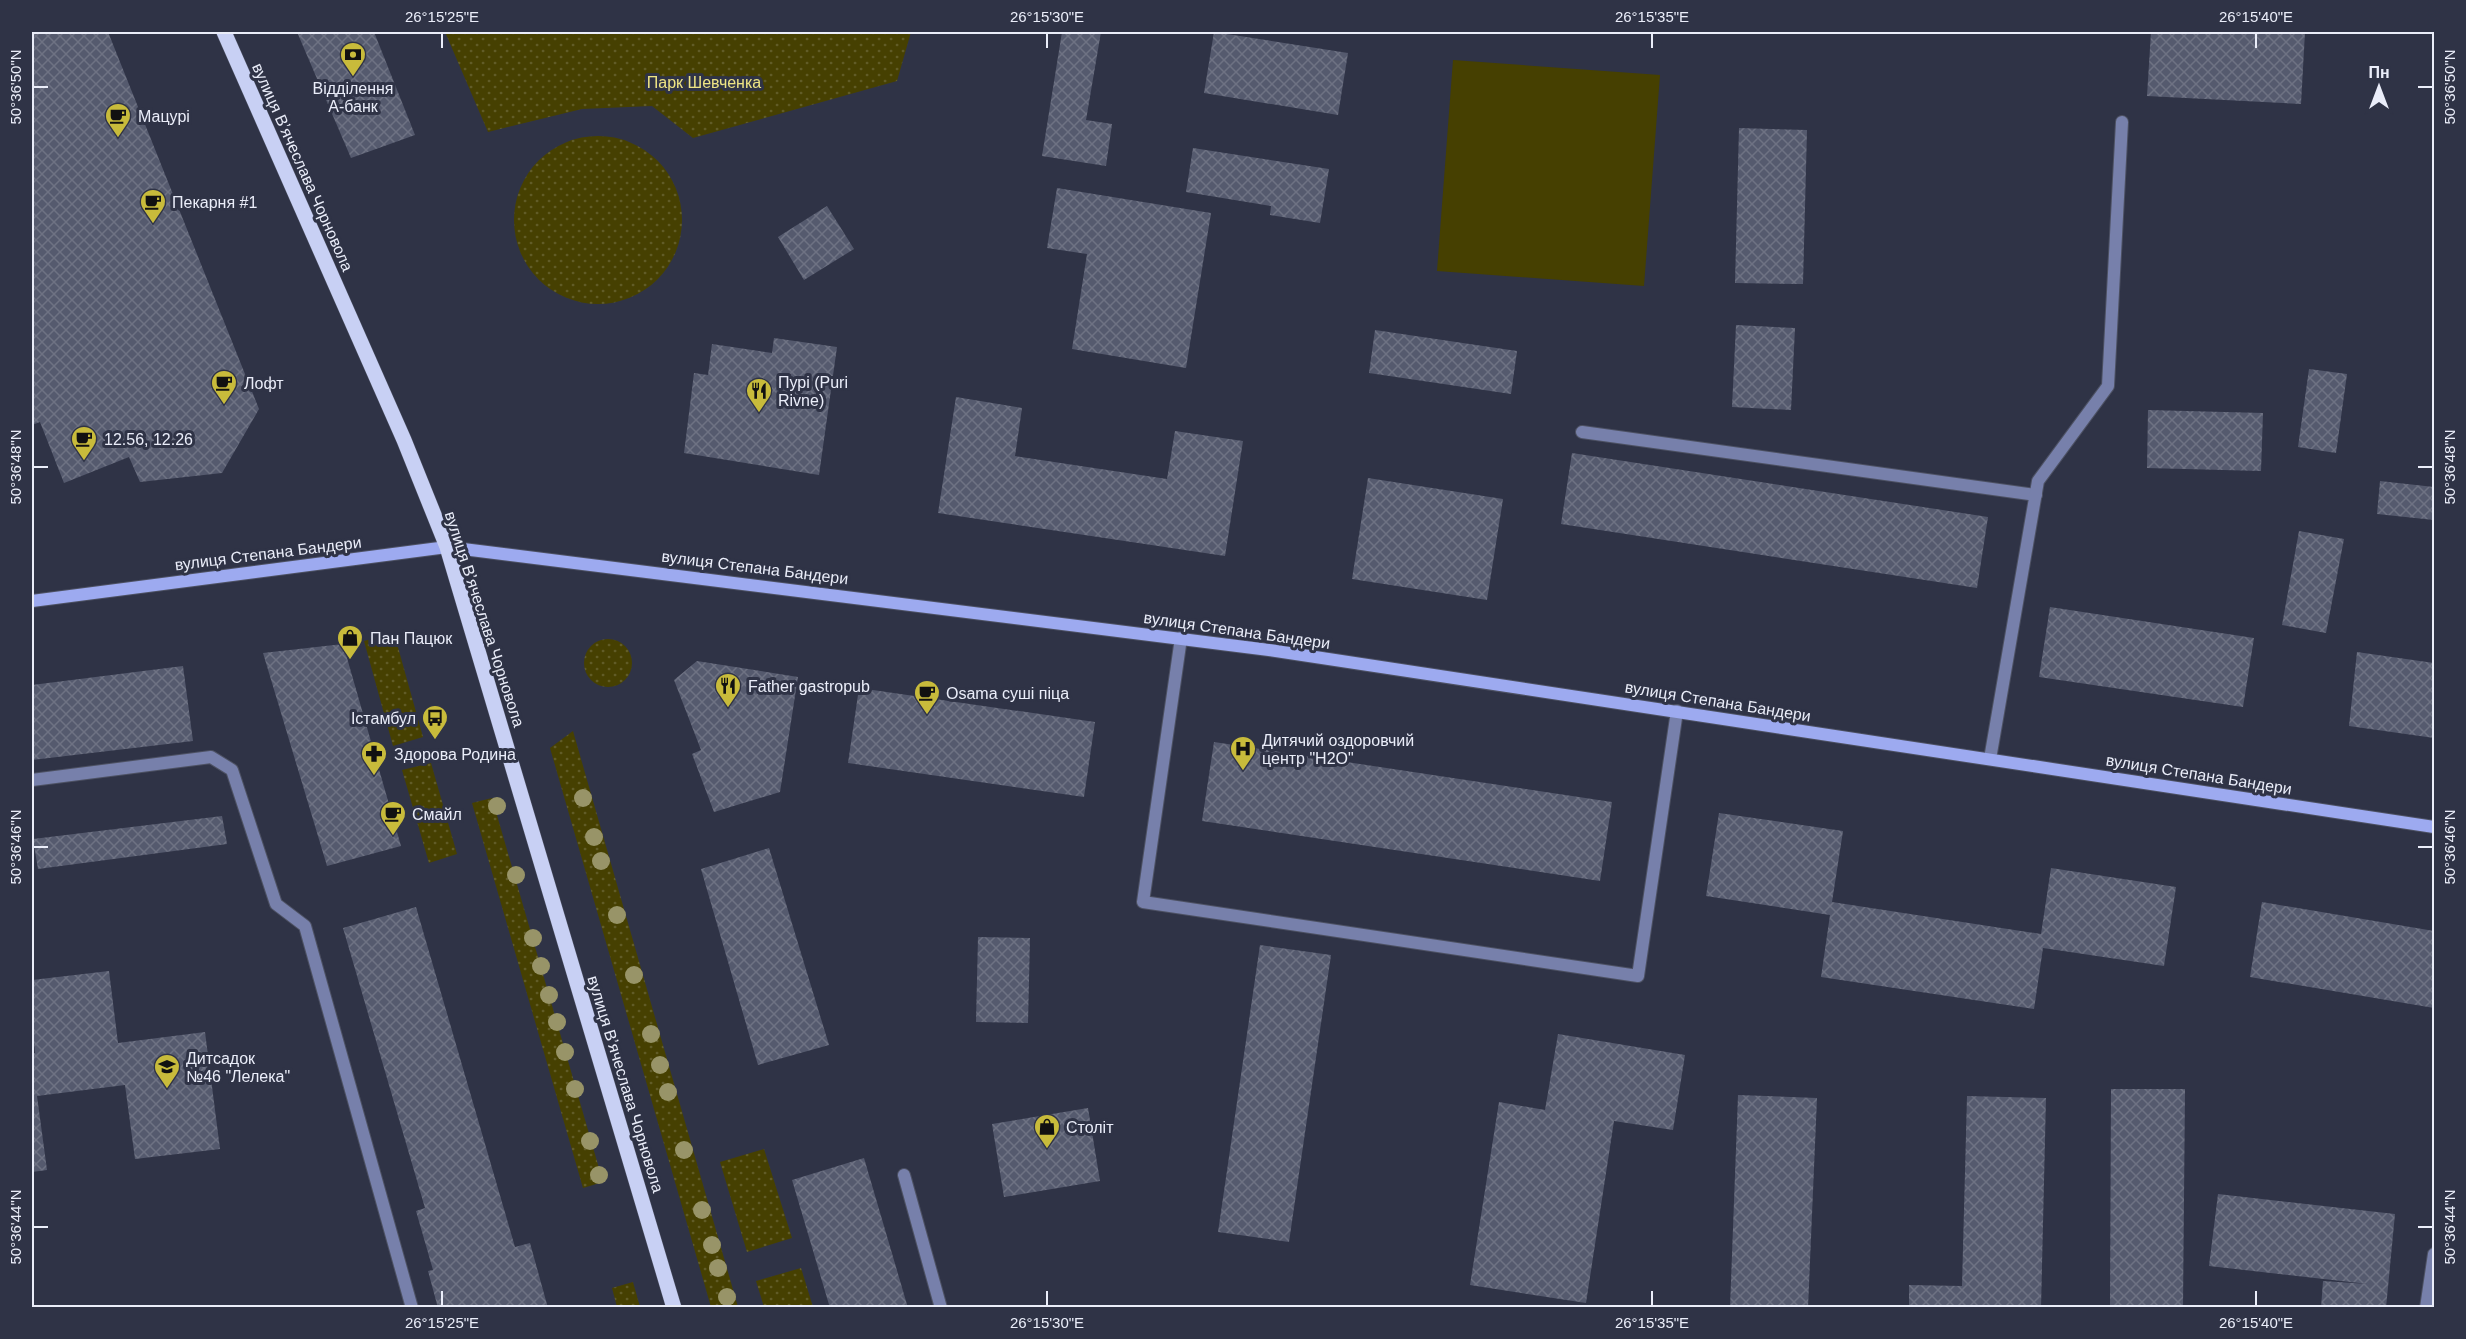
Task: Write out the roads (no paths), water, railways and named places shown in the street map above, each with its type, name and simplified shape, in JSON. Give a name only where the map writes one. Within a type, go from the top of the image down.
[{"type":"main road","name":"вулиця Вʼячеслава Чорновола","points":[[224,32],[404,440],[447,546],[674,1308]]},
{"type":"main road","name":"вулиця Степана Бандери","points":[[32,601],[447,546],[1181,638],[2434,827]]},
{"type":"lane","points":[[1990,759],[2038,482],[2108,386],[2122,122]]},
{"type":"lane","points":[[1582,432],[2036,495]]},
{"type":"lane","points":[[1181,638],[1143,902],[1638,976],[1677,711]]},
{"type":"lane","points":[[32,780],[211,757],[232,770],[276,904],[305,926],[412,1308]]},
{"type":"lane","points":[[904,1175],[941,1308]]},
{"type":"lane","points":[[2426,1308],[2434,1254]]},
{"type":"place","name":"Відділення А-банк","points":[[353,78]]},
{"type":"place","name":"Мацурі","points":[[118,139]]},
{"type":"place","name":"Пекарня #1","points":[[153,225]]},
{"type":"place","name":"Лофт","points":[[224,406]]},
{"type":"place","name":"Пурі (Puri Rivne)","points":[[759,414]]},
{"type":"place","name":"12.56, 12.26","points":[[84,462]]},
{"type":"place","name":"Пан Пацюк","points":[[350,661]]},
{"type":"place","name":"Father gastropub","points":[[728,709]]},
{"type":"place","name":"Osama суші піца","points":[[927,716]]},
{"type":"place","name":"Істамбул","points":[[435,741]]},
{"type":"place","name":"Дитячий оздоровчий центр \"H2O\"","points":[[1243,772]]},
{"type":"place","name":"Здорова Родина","points":[[374,777]]},
{"type":"place","name":"Смайл","points":[[393,837]]},
{"type":"place","name":"Дитсадок №46 \"Лелека\"","points":[[167,1090]]},
{"type":"place","name":"Століт","points":[[1047,1150]]},
{"type":"park label","name":"Парк Шевченка","points":[[704,82]]}]
